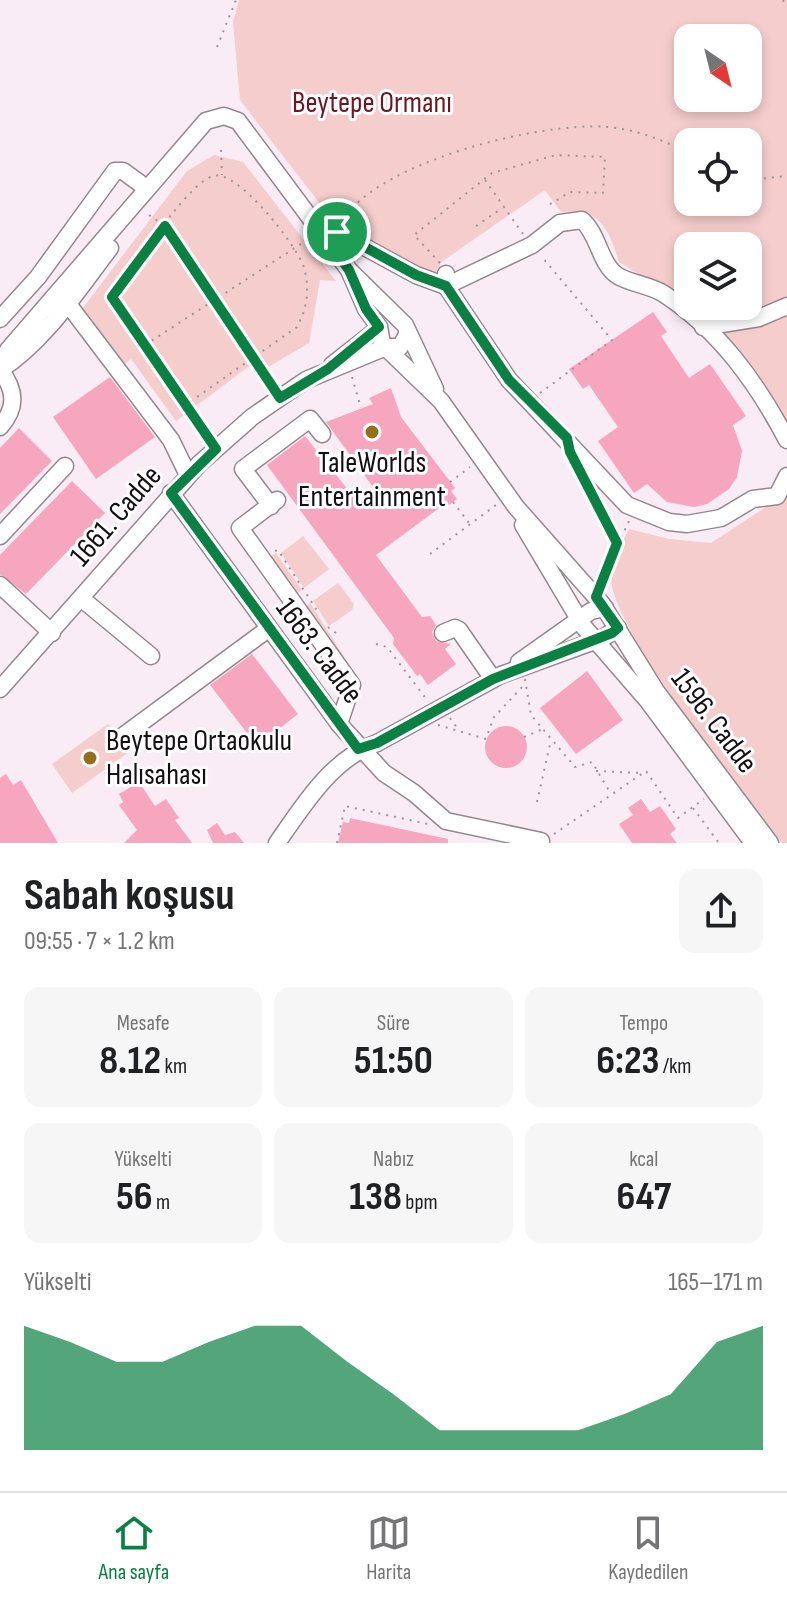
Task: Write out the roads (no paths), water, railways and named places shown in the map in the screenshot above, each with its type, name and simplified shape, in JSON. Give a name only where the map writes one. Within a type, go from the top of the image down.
[{"type":"street","points":[[0,427],[14,405],[12,389],[2,369],[4,355],[73,277],[145,187],[206,121],[224,116],[238,121],[349,270],[366,309],[379,328],[379,339],[441,401]]},
{"type":"street","points":[[2,369],[15,362],[68,304],[150,196],[172,158]]},
{"type":"street","points":[[0,319],[52,259],[115,171],[123,171],[145,187]]},
{"type":"street","points":[[312,218],[416,275],[447,277],[532,245],[560,223],[582,220],[594,230],[608,267],[618,276],[661,292],[703,327],[748,373],[787,440]]},
{"type":"street","points":[[52,259],[73,277]]},
{"type":"street","points":[[349,270],[405,325],[407,335],[441,401],[516,507]]},
{"type":"street","points":[[447,277],[509,380],[627,505],[669,522],[702,523],[721,518],[753,499],[777,496]]},
{"type":"street","points":[[68,304],[171,440],[188,475]]},
{"type":"street","points":[[703,327],[785,311]]},
{"type":"street","points":[[379,328],[387,320],[397,319]]},
{"type":"street","name":"1661. Cadde","points":[[0,689],[188,475],[280,398],[328,369],[379,328]]},
{"type":"street","points":[[386,347],[400,347],[407,335]]},
{"type":"street","name":"1661. Cadde","points":[[328,369],[386,347]]},
{"type":"street","points":[[322,434],[310,419],[243,469],[274,503],[240,528],[352,685],[339,724]]},
{"type":"street","points":[[0,536],[65,466]]},
{"type":"street","points":[[777,496],[787,476]]},
{"type":"street","name":"1663. Cadde","points":[[171,493],[358,749],[440,717],[580,621],[601,603]]},
{"type":"street","points":[[777,496],[787,510]]},
{"type":"street","name":"1596. Cadde","points":[[516,507],[601,603],[656,691],[770,843]]},
{"type":"street","name":"1596. Cadde","points":[[516,507],[524,529],[580,621],[648,701],[753,843]]},
{"type":"street","points":[[0,585],[52,633]]},
{"type":"street","points":[[82,599],[151,656]]},
{"type":"street","points":[[443,633],[455,628],[459,630],[497,677]]},
{"type":"street","name":"1663. Cadde","points":[[497,677],[523,676],[618,628]]},
{"type":"street","points":[[123,736],[268,629]]},
{"type":"street","points":[[277,843],[320,784],[358,749],[446,821],[546,838]]},
{"type":"street","points":[[287,843],[293,820]]},
{"type":"place","name":"TaleWorlds Entertainment","points":[[372,432]]},
{"type":"place","name":"Beytepe Ortaokulu Halısahası","points":[[90,758]]},
{"type":"park label","name":"Beytepe Ormanı","points":[[372,103]]}]
